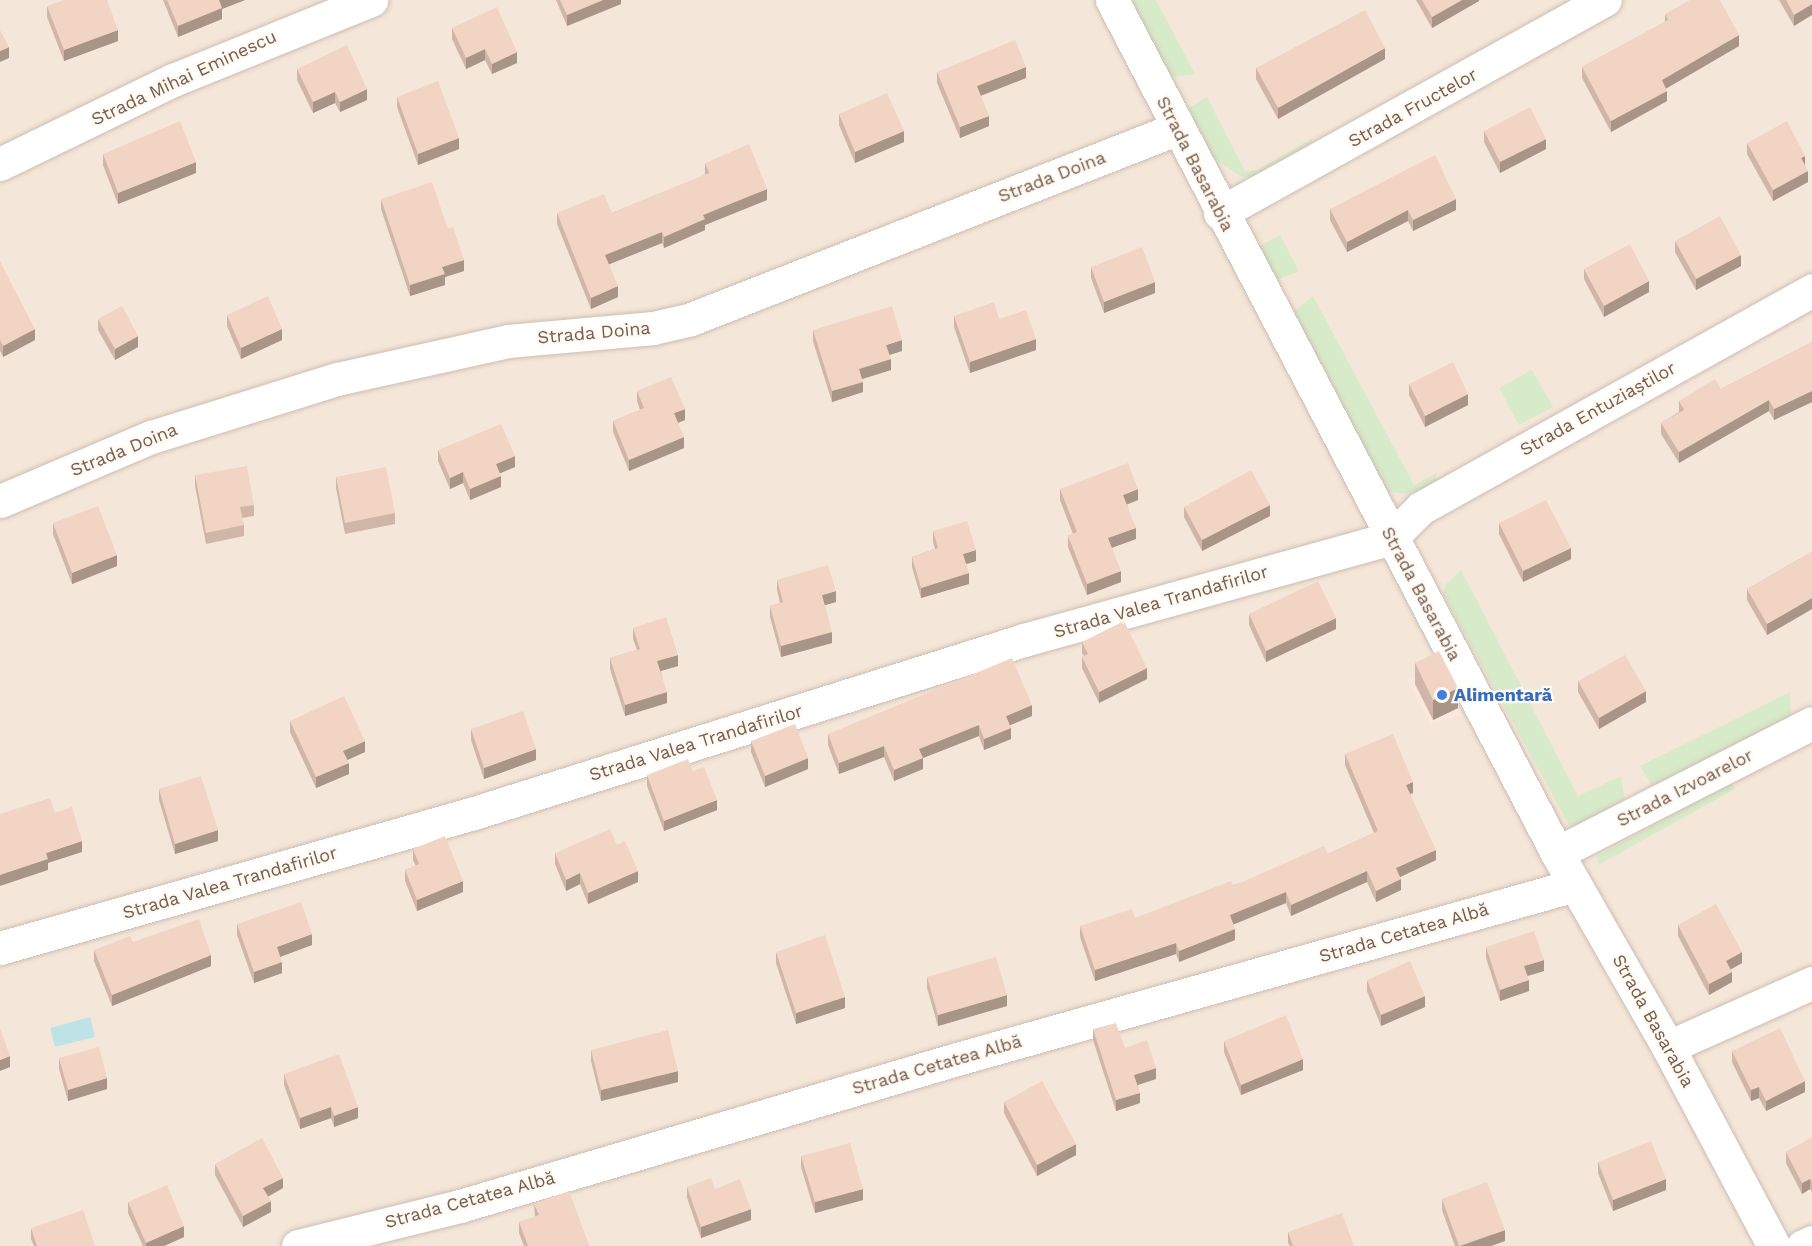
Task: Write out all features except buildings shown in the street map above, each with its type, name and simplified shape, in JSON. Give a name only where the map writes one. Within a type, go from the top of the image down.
[{"type":"street","name":"Strada Mihai Eminescu","points":[[0,164],[173,80],[371,0]]},
{"type":"street","name":"Strada Basarabia","points":[[1112,0],[1176,129],[1557,853],[1778,1245]]},
{"type":"street","name":"Strada Fructelor","points":[[1220,213],[1605,0]]},
{"type":"street","name":"Strada Doina","points":[[0,501],[151,437],[337,379],[508,341],[653,328],[691,319],[1176,129]]},
{"type":"street","name":"Strada Entuziaștilor","points":[[1391,538],[1421,508],[1812,290]]},
{"type":"street","name":"Strada Valea Trandafirilor","points":[[0,948],[474,813],[1024,640],[1391,538]]},
{"type":"street","name":"Strada Izvoarelor","points":[[1557,853],[1812,723]]},
{"type":"street","name":"Strada Cetatea Albă","points":[[298,1246],[460,1206],[969,1056],[1575,885]]},
{"type":"street","points":[[1668,1047],[1812,983]]},
{"type":"street","points":[[1778,1245],[1812,1242]]},
{"type":"shaded area","points":[[0,0],[1812,0],[1812,1246],[0,1246]]},
{"type":"shaded area","points":[[1435,666],[1462,715],[1431,724],[1407,680]]},
{"type":"green space","points":[[1128,0],[1156,0],[1195,74],[1173,77],[1163,71]]},
{"type":"green space","points":[[1207,97],[1245,171],[1258,170],[1313,138],[1310,149],[1253,177],[1242,177],[1193,145],[1186,110]]},
{"type":"green space","points":[[1280,235],[1299,271],[1274,281],[1256,248]]},
{"type":"green space","points":[[1313,296],[1414,485],[1437,473],[1435,481],[1421,490],[1405,494],[1388,491],[1294,318],[1294,311]]},
{"type":"green space","points":[[1532,370],[1553,407],[1519,425],[1499,388]]},
{"type":"green space","points":[[1461,570],[1578,796],[1621,776],[1625,802],[1576,828],[1569,825],[1443,594],[1446,584]]},
{"type":"green space","points":[[1790,692],[1791,721],[1654,789],[1640,766]]},
{"type":"green space","points":[[1732,783],[1735,789],[1598,865],[1597,856]]},
{"type":"water","points":[[90,1017],[95,1037],[55,1047],[50,1028]]},
{"type":"place","name":"Alimentară","points":[[1442,695]]}]
